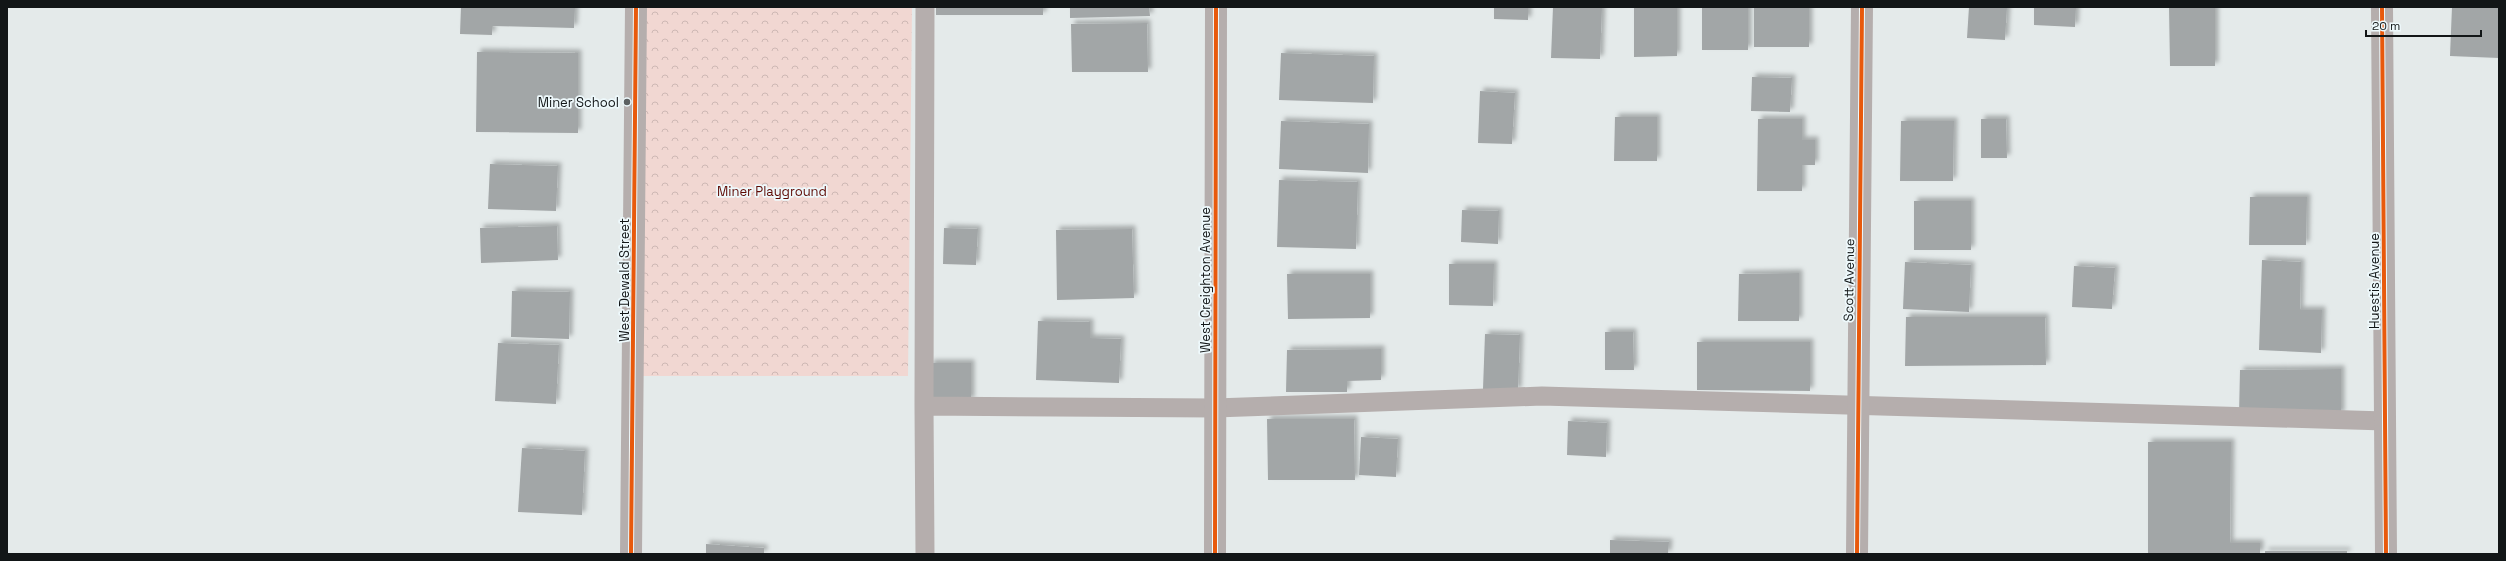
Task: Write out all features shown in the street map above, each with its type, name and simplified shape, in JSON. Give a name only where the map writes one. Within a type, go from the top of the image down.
[{"type":"street","name":"West Dewald Street","points":[[631,554],[636,7]]},
{"type":"street","name":"West Creighton Avenue","points":[[1214,554],[1216,7]]},
{"type":"street","name":"Scott Avenue","points":[[1857,554],[1862,7]]},
{"type":"street","name":"Huestis Avenue","points":[[2382,7],[2386,554]]},
{"type":"lane","points":[[924,7],[925,554]]},
{"type":"lane","points":[[924,406],[1215,408],[1542,396],[1824,403],[1858,406],[2385,421]]},
{"type":"green space","name":"Miner Playground","points":[[636,7],[912,7],[908,376],[633,376]]},
{"type":"building","points":[[461,7],[575,7],[574,28],[492,26],[492,35],[460,34]]},
{"type":"building","points":[[936,7],[1043,7],[1043,15],[936,15]]},
{"type":"building","points":[[1070,7],[1149,7],[1150,16],[1070,18]]},
{"type":"building","points":[[1494,7],[1528,7],[1528,20],[1494,19]]},
{"type":"building","points":[[1553,7],[1602,7],[1600,59],[1551,58]]},
{"type":"building","points":[[1634,7],[1677,7],[1677,56],[1634,57]]},
{"type":"building","points":[[1702,7],[1748,7],[1748,50],[1702,50]]},
{"type":"building","points":[[1754,7],[1809,7],[1809,47],[1754,47]]},
{"type":"building","points":[[1969,7],[2007,7],[2005,40],[1967,38]]},
{"type":"building","points":[[2034,7],[2076,7],[2075,27],[2034,25]]},
{"type":"building","points":[[2169,7],[2215,7],[2215,66],[2170,66]]},
{"type":"building","points":[[2452,7],[2499,7],[2499,58],[2450,56]]},
{"type":"building","points":[[1147,23],[1148,72],[1072,72],[1071,24]]},
{"type":"building","points":[[477,52],[578,53],[578,133],[476,132]]},
{"type":"building","points":[[1281,53],[1374,56],[1373,103],[1279,100]]},
{"type":"building","points":[[1752,77],[1792,78],[1790,112],[1751,111]]},
{"type":"building","points":[[1480,91],[1515,93],[1512,144],[1478,143]]},
{"type":"building","points":[[1615,117],[1657,117],[1657,161],[1614,161]]},
{"type":"building","points":[[1758,119],[1802,119],[1802,140],[1815,140],[1815,165],[1802,165],[1802,191],[1757,191]]},
{"type":"building","points":[[1981,119],[2006,119],[2007,158],[1981,158]]},
{"type":"building","points":[[1281,121],[1369,124],[1368,173],[1279,169]]},
{"type":"building","points":[[1901,121],[1954,121],[1953,181],[1900,181]]},
{"type":"building","points":[[490,164],[558,166],[556,211],[488,209]]},
{"type":"building","points":[[1279,180],[1358,182],[1356,249],[1277,247]]},
{"type":"building","points":[[2250,197],[2307,197],[2306,245],[2249,245]]},
{"type":"building","points":[[1914,201],[1971,201],[1971,250],[1914,250]]},
{"type":"building","points":[[1462,210],[1499,211],[1498,244],[1461,242]]},
{"type":"building","points":[[557,226],[558,260],[481,263],[480,228]]},
{"type":"building","points":[[944,228],[978,229],[976,265],[943,264]]},
{"type":"building","points":[[1132,229],[1134,298],[1057,300],[1056,230]]},
{"type":"building","points":[[2262,260],[2301,262],[2300,310],[2322,310],[2321,353],[2259,350]]},
{"type":"building","points":[[1905,262],[1971,265],[1969,312],[1903,309]]},
{"type":"building","points":[[1449,264],[1494,264],[1493,306],[1449,305]]},
{"type":"building","points":[[2074,266],[2115,268],[2112,309],[2072,307]]},
{"type":"building","points":[[1799,273],[1799,321],[1738,321],[1739,274]]},
{"type":"building","points":[[1287,274],[1370,274],[1370,318],[1288,319]]},
{"type":"building","points":[[512,291],[570,292],[569,339],[511,337]]},
{"type":"building","points":[[1906,317],[2045,317],[2046,365],[1905,366]]},
{"type":"building","points":[[1038,321],[1090,322],[1090,338],[1121,339],[1119,383],[1036,380]]},
{"type":"building","points":[[1605,332],[1633,332],[1634,370],[1605,370]]},
{"type":"building","points":[[1485,334],[1520,335],[1518,391],[1483,389]]},
{"type":"building","points":[[1697,342],[1810,342],[1810,391],[1697,390]]},
{"type":"building","points":[[498,343],[559,345],[556,404],[495,401]]},
{"type":"building","points":[[1381,349],[1381,380],[1347,381],[1347,392],[1286,392],[1287,350]]},
{"type":"building","points":[[930,363],[971,363],[971,401],[930,401]]},
{"type":"building","points":[[2341,369],[2341,415],[2239,415],[2240,370]]},
{"type":"building","points":[[1267,419],[1354,419],[1355,480],[1268,480]]},
{"type":"building","points":[[1568,421],[1607,423],[1606,457],[1567,455]]},
{"type":"building","points":[[1361,437],[1398,439],[1396,477],[1359,475]]},
{"type":"building","points":[[2148,442],[2231,442],[2230,543],[2260,543],[2260,554],[2148,554]]},
{"type":"building","points":[[522,448],[585,451],[582,515],[518,512]]},
{"type":"building","points":[[1610,540],[1669,542],[1668,554],[1610,554]]},
{"type":"building","points":[[706,544],[764,548],[764,554],[706,554]]},
{"type":"building","points":[[2265,551],[2347,551],[2347,554],[2265,554]]},
{"type":"cycle path","points":[[631,554],[636,7]]},
{"type":"cycle path","points":[[1215,554],[1216,7]]},
{"type":"cycle path","points":[[1857,554],[1862,7]]},
{"type":"cycle path","points":[[2382,7],[2386,554]]},
{"type":"place","name":"Miner School","points":[[627,102]]}]
